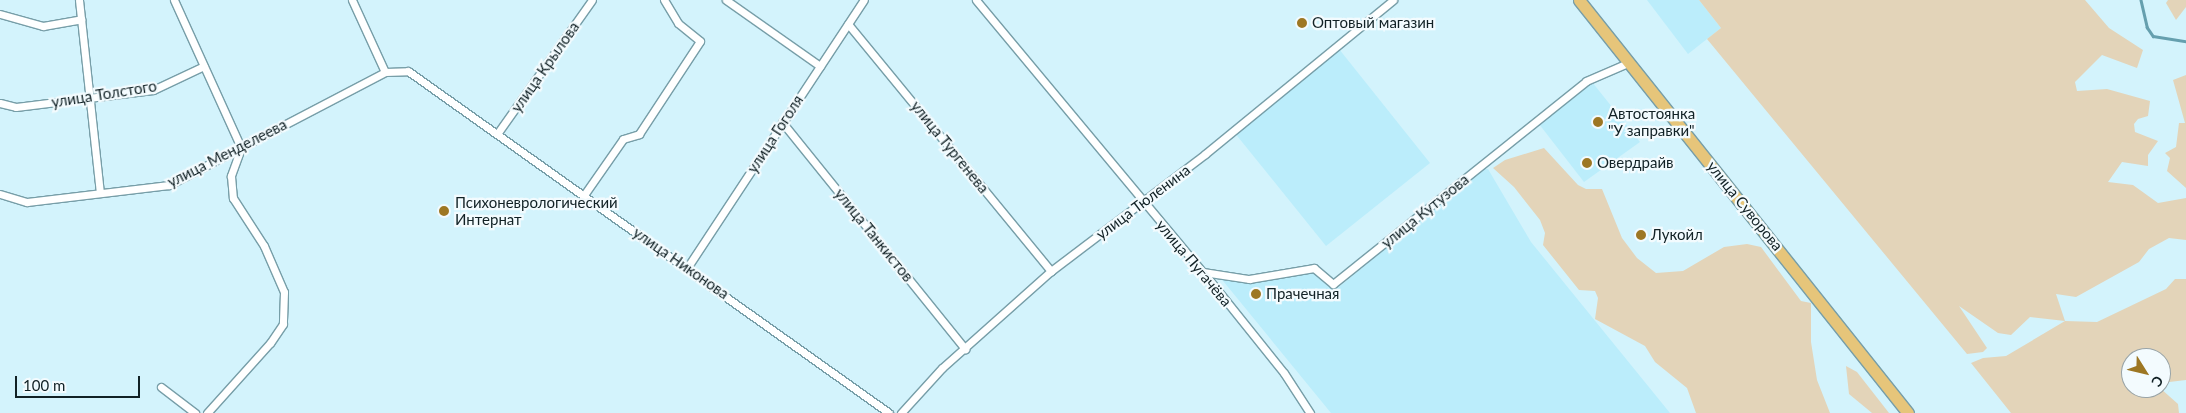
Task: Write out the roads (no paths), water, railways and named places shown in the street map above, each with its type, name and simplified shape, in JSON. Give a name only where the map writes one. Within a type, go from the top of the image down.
[{"type":"main road","name":"улица Суворова","points":[[1579,0],[1908,413]]},
{"type":"street","points":[[79,0],[100,193]]},
{"type":"street","points":[[174,0],[241,148],[231,176],[234,198],[264,246],[284,292],[283,324],[270,343],[207,413]]},
{"type":"street","points":[[352,0],[385,72]]},
{"type":"street","name":"улица Крылова","points":[[498,134],[592,0]]},
{"type":"street","points":[[584,195],[623,139],[639,134],[700,41],[678,23],[664,0]]},
{"type":"street","points":[[726,0],[820,66]]},
{"type":"street","name":"улица Гоголя","points":[[687,268],[864,0]]},
{"type":"street","name":"улица Пугачёва","points":[[976,0],[1143,203],[1203,272],[1284,373],[1310,413]]},
{"type":"street","name":"улица Тюленина","points":[[901,413],[942,368],[1051,271],[1143,203],[1393,0]]},
{"type":"street","points":[[0,14],[43,26],[81,18]]},
{"type":"street","name":"улица Тургенева","points":[[848,24],[1051,271]]},
{"type":"street","name":"улица Кутузова","points":[[1203,272],[1249,279],[1314,268],[1333,284],[1586,81],[1630,62]]},
{"type":"street","name":"улица Толстого","points":[[0,103],[16,107],[153,90],[204,66]]},
{"type":"street","name":"улица Никонова","points":[[385,72],[408,70],[889,413]]},
{"type":"street","name":"улица Менделеева","points":[[0,194],[27,202],[169,185],[385,72]]},
{"type":"street","name":"улица Танкистов","points":[[782,122],[965,349]]},
{"type":"street","points":[[161,387],[195,413]]},
{"type":"waterway","points":[[2141,0],[2147,27],[2153,36],[2186,41]]},
{"type":"place","name":"Оптовый магазин","points":[[1302,23]]},
{"type":"place","name":"Автостоянка \"У заправки\"","points":[[1598,122]]},
{"type":"place","name":"Овердрайв","points":[[1587,163]]},
{"type":"place","name":"Психоневрологический Интернат","points":[[444,211]]},
{"type":"place","name":"Лукойл","points":[[1641,235]]},
{"type":"place","name":"Прачечная","points":[[1256,294]]}]
